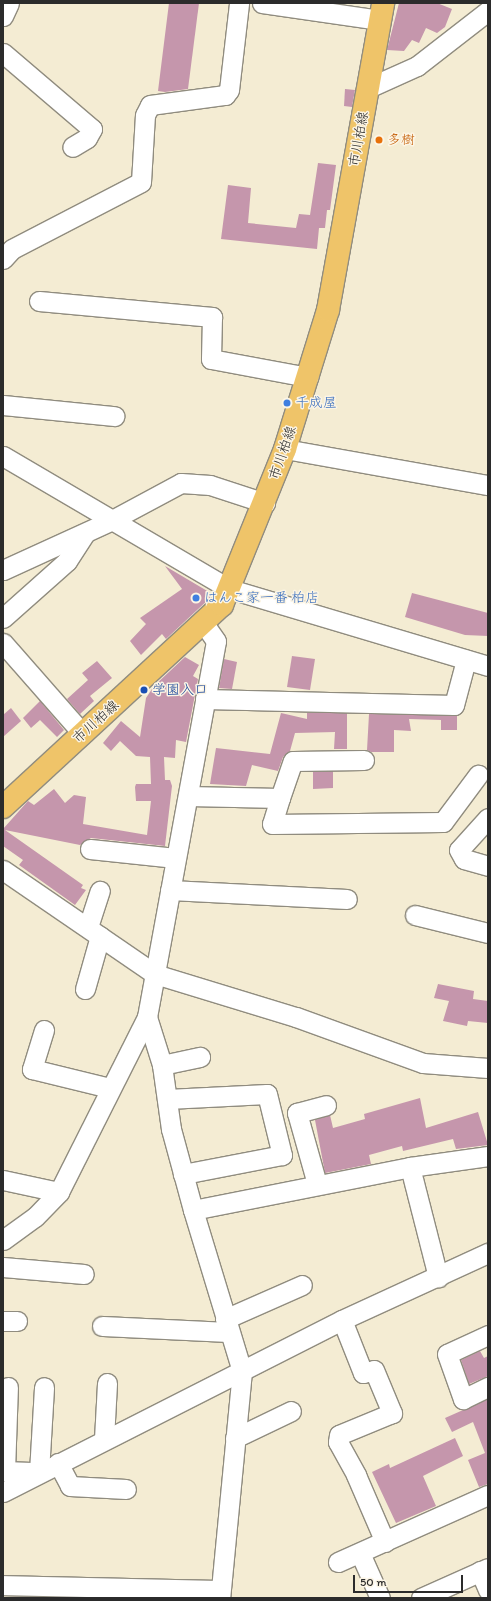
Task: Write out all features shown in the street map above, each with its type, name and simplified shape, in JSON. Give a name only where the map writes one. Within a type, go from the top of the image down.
[{"type":"main road","name":"市川柏線","points":[[3,807],[204,624],[222,605],[230,589],[285,449],[328,310],[381,11]]},
{"type":"street","points":[[3,16],[8,3]]},
{"type":"street","points":[[6,248],[141,182],[145,115],[150,105],[218,99],[225,95],[229,90],[239,3]]},
{"type":"street","points":[[262,3],[381,11]]},
{"type":"street","points":[[368,88],[417,66],[488,11]]},
{"type":"street","points":[[3,53],[92,129],[87,138],[72,147]]},
{"type":"street","points":[[39,301],[212,317],[211,359],[308,377]]},
{"type":"street","points":[[3,405],[114,416]]},
{"type":"street","points":[[285,449],[488,485]]},
{"type":"street","points":[[3,456],[230,589],[488,666]]},
{"type":"street","points":[[3,570],[112,520],[181,483],[210,485],[265,503]]},
{"type":"street","points":[[3,618],[67,562],[85,533]]},
{"type":"street","points":[[3,1240],[35,1217],[59,1192],[147,1017],[216,641],[204,624]]},
{"type":"street","points":[[3,643],[83,734]]},
{"type":"street","points":[[205,699],[454,705],[466,660]]},
{"type":"street","points":[[364,760],[293,761],[272,824],[443,822],[478,774]]},
{"type":"street","points":[[188,796],[280,798]]},
{"type":"street","points":[[488,818],[459,850],[464,859],[488,866]]},
{"type":"street","points":[[90,849],[176,858]]},
{"type":"street","points":[[3,870],[155,974],[296,1017],[423,1063],[488,1068]]},
{"type":"street","points":[[170,890],[347,899]]},
{"type":"street","points":[[85,989],[100,891]]},
{"type":"street","points":[[415,915],[488,932]]},
{"type":"street","points":[[3,1585],[220,1594],[242,1371],[183,1174],[167,1099],[162,1064],[147,1017]]},
{"type":"street","points":[[44,1030],[32,1070],[110,1088]]},
{"type":"street","points":[[162,1064],[200,1057]]},
{"type":"street","points":[[167,1099],[267,1094],[282,1155],[183,1174]]},
{"type":"street","points":[[317,1184],[297,1113],[326,1105]]},
{"type":"street","points":[[193,1210],[317,1184],[410,1167],[488,1156]]},
{"type":"street","points":[[410,1167],[438,1278]]},
{"type":"street","points":[[3,1180],[59,1192]]},
{"type":"street","points":[[3,1492],[104,1439],[342,1320],[438,1278],[488,1253]]},
{"type":"street","points":[[3,1267],[84,1274]]},
{"type":"street","points":[[102,1326],[227,1325],[302,1285]]},
{"type":"street","points":[[342,1320],[363,1373],[374,1370],[392,1412],[339,1435],[338,1442],[356,1475],[385,1542]]},
{"type":"street","points":[[488,1335],[447,1354],[463,1399],[488,1387]]},
{"type":"street","points":[[104,1439],[107,1383]]},
{"type":"street","points":[[8,1387],[4,1471],[39,1472]]},
{"type":"street","points":[[39,1472],[44,1387]]},
{"type":"street","points":[[235,1438],[291,1411]]},
{"type":"street","points":[[58,1463],[70,1486],[126,1489]]},
{"type":"street","points":[[338,1562],[488,1494]]},
{"type":"street","points":[[360,1553],[380,1598]]},
{"type":"street","points":[[421,1598],[484,1570],[488,1590]]},
{"type":"building","points":[[169,3],[199,3],[188,89],[165,92],[158,91]]},
{"type":"building","points":[[399,3],[437,3],[452,9],[445,27],[437,33],[426,28],[419,43],[412,40],[404,51],[387,50]]},
{"type":"building","points":[[345,89],[355,90],[352,107],[344,106]]},
{"type":"building","points":[[318,163],[336,165],[330,210],[327,210],[325,228],[319,228],[317,249],[221,239],[228,185],[251,188],[248,223],[296,228],[299,214],[310,215]]},
{"type":"building","points":[[165,566],[209,592],[210,598],[166,639],[162,634],[141,655],[130,641],[146,624],[140,618],[182,589]]},
{"type":"building","points":[[412,593],[488,613],[488,636],[465,635],[405,617]]},
{"type":"building","points":[[292,656],[315,659],[310,690],[287,687]]},
{"type":"building","points":[[185,657],[199,665],[193,676],[198,679],[186,742],[176,740],[175,758],[164,757],[165,780],[170,780],[172,786],[165,846],[91,838],[80,845],[5,830],[83,885],[81,888],[86,890],[75,905],[19,865],[23,860],[3,846],[3,829],[28,801],[34,805],[54,789],[65,803],[74,795],[86,797],[83,824],[147,835],[151,801],[136,801],[135,787],[136,784],[151,784],[150,757],[136,756],[120,741],[111,751],[103,743],[121,721],[140,737],[146,698],[154,686]]},
{"type":"building","points":[[224,659],[237,662],[232,689],[219,688]]},
{"type":"building","points":[[97,661],[112,678],[90,696],[94,701],[80,714],[67,699],[88,680],[82,673]]},
{"type":"building","points":[[40,701],[64,730],[57,737],[40,720],[31,728],[23,718]]},
{"type":"building","points":[[11,708],[21,721],[3,737],[3,715]]},
{"type":"building","points":[[281,713],[307,719],[307,713],[347,713],[347,749],[334,749],[335,732],[295,733],[290,751],[283,757],[278,771],[252,765],[246,786],[210,784],[216,748],[270,754]]},
{"type":"building","points":[[369,714],[457,715],[457,730],[441,730],[441,720],[409,719],[411,731],[394,730],[394,752],[371,752],[367,750]]},
{"type":"building","points":[[333,771],[333,788],[313,789],[313,772]]},
{"type":"building","points":[[438,984],[474,991],[473,999],[488,1001],[488,1023],[468,1021],[467,1026],[443,1021],[449,1001],[434,998]]},
{"type":"building","points":[[420,1098],[426,1128],[478,1112],[488,1145],[456,1149],[453,1139],[403,1151],[402,1146],[369,1155],[371,1164],[325,1173],[315,1120],[330,1115],[333,1128],[365,1119],[364,1114]]},
{"type":"building","points":[[480,1351],[484,1358],[488,1356],[488,1376],[469,1384],[461,1360]]},
{"type":"building","points":[[488,1399],[488,1484],[479,1487],[468,1460],[485,1453],[473,1422],[452,1432],[445,1418]]},
{"type":"building","points":[[455,1438],[463,1456],[423,1476],[436,1506],[396,1523],[372,1472],[389,1464],[390,1468]]},
{"type":"place","name":"多樹","points":[[379,140]]},
{"type":"place","name":"千成屋","points":[[287,403]]},
{"type":"place","name":"はんこ家一番 柏店","points":[[196,598]]},
{"type":"place","name":"学園入口","points":[[144,690]]}]
